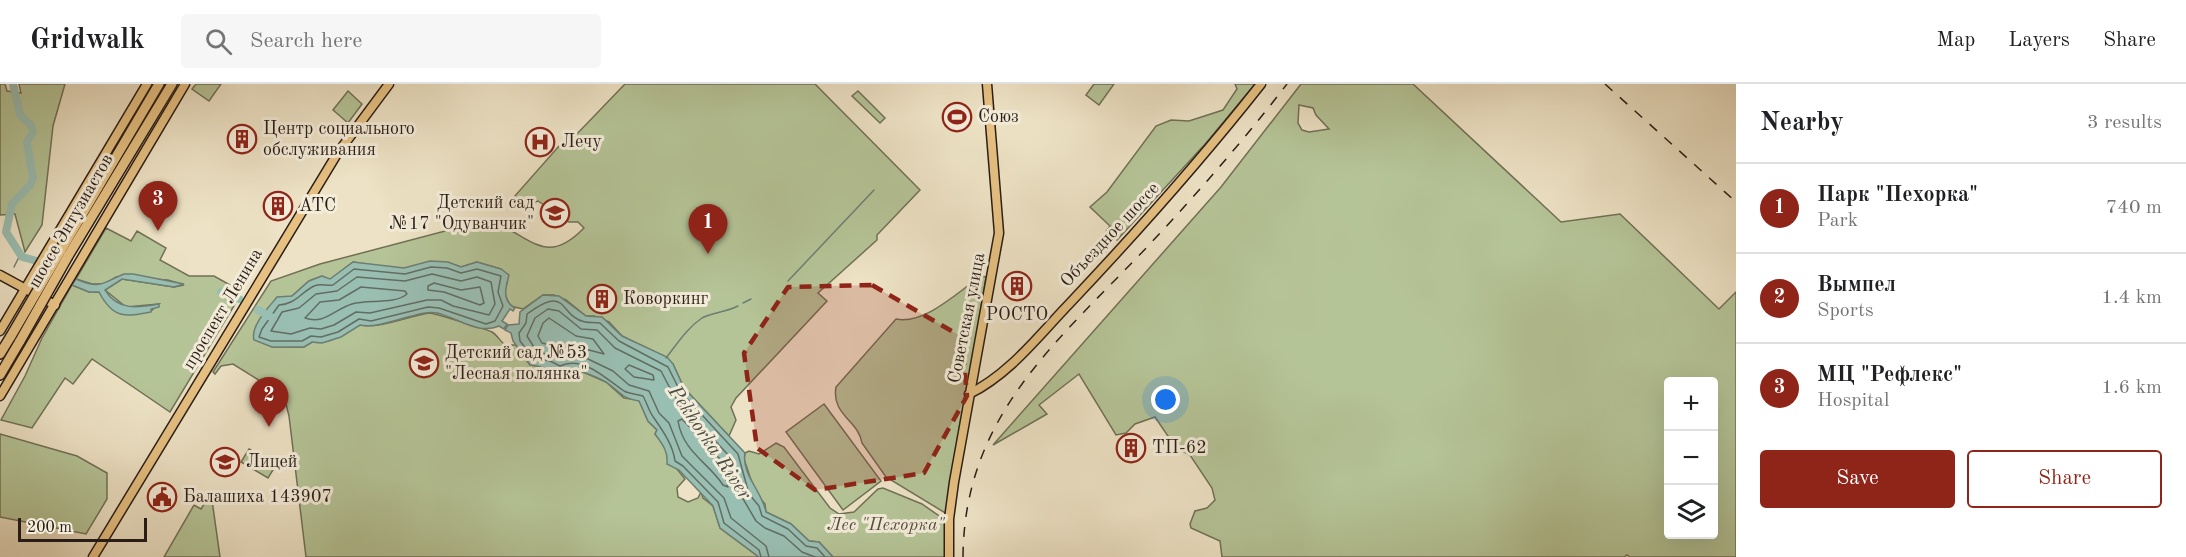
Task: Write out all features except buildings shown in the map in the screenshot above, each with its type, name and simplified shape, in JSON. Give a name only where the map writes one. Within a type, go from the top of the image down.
[{"type":"highway","name":"шоссе Энтузиастов","points":[[0,375],[64,254],[159,84]]},
{"type":"highway","name":"шоссе Энтузиастов","points":[[0,354],[172,84]]},
{"type":"main road","points":[[0,331],[147,84]]},
{"type":"main road","points":[[0,396],[185,84]]},
{"type":"main road","name":"проспект Ленина","points":[[93,557],[337,154],[389,84]]},
{"type":"main road","name":"Советская улица","points":[[949,557],[949,519],[969,394],[999,233],[987,84]]},
{"type":"main road","name":"Объездное шоссе","points":[[969,394],[987,385],[1016,360],[1101,270],[1212,146],[1261,84]]},
{"type":"main road","points":[[36,270],[37,285],[43,291],[54,293],[65,287]]},
{"type":"main road","points":[[0,275],[53,308]]},
{"type":"main road","points":[[0,281],[23,291]]},
{"type":"main road","points":[[11,313],[21,306],[32,306],[40,314],[42,327]]},
{"type":"highlighted area","points":[[872,285],[962,337],[967,396],[924,473],[815,490],[757,448],[744,353],[788,287]]},
{"type":"green space","points":[[0,84],[5,84],[7,91],[21,93],[19,84],[65,84],[53,126],[42,225],[25,252],[15,214],[0,215]]},
{"type":"green space","points":[[196,84],[221,84],[209,101],[192,89]]},
{"type":"green space","points":[[625,84],[815,84],[920,190],[877,235],[877,240],[818,293],[827,301],[736,398],[731,407],[736,420],[729,436],[684,388],[673,364],[622,336],[609,322],[594,316],[586,316],[566,300],[554,295],[543,295],[523,309],[510,306],[504,292],[507,283],[501,269],[477,262],[461,267],[439,262],[400,268],[353,262],[330,280],[322,276],[309,281],[292,296],[268,308],[265,314],[272,347],[304,347],[312,342],[332,340],[360,325],[385,324],[429,313],[492,332],[505,345],[516,345],[530,365],[548,367],[558,372],[569,368],[583,372],[606,382],[624,398],[639,400],[648,421],[657,430],[655,434],[666,448],[669,459],[685,479],[677,488],[678,497],[688,502],[698,498],[701,492],[703,498],[713,506],[720,528],[759,557],[306,557],[289,416],[284,396],[233,364],[221,366],[215,374],[213,372],[271,281],[320,264],[483,221],[499,225],[545,247],[557,246],[569,241],[584,228],[578,222],[569,222],[538,201],[527,205],[514,197],[559,146],[574,137]]},
{"type":"green space","points":[[1094,84],[1114,84],[1099,105],[1086,95]]},
{"type":"green space","points":[[1235,84],[1255,84],[1206,143],[1117,240],[1105,233],[1110,226],[1090,207],[1107,192],[1156,126],[1171,120],[1189,121],[1223,110],[1237,89]]},
{"type":"green space","points":[[1301,84],[1413,84],[1561,222],[1620,214],[1719,309],[1736,292],[1736,557],[1630,557],[1627,555],[1624,557],[1222,557],[1220,541],[1191,528],[1190,524],[1195,511],[1207,508],[1215,500],[1212,488],[1190,455],[1176,448],[1155,417],[1135,424],[1126,433],[1116,435],[1079,374],[1039,405],[1047,414],[993,445],[1221,187]],"holes":[[[1299,105],[1313,108],[1316,115],[1329,129],[1309,132],[1302,130],[1298,123]]]},
{"type":"green space","points":[[348,91],[362,104],[348,123],[333,110]]},
{"type":"green space","points":[[858,91],[885,118],[880,123],[852,96]]},
{"type":"green space","points":[[106,228],[131,241],[137,231],[166,248],[160,260],[189,276],[214,276],[241,291],[234,306],[170,412],[92,359],[73,384],[65,378],[32,428],[1,420],[42,338],[72,285],[89,292],[99,292],[113,310],[151,311],[159,304],[126,307],[105,290],[122,279],[174,287],[184,285],[168,280],[116,277],[105,284],[92,284],[76,279]]},
{"type":"green space","points":[[981,276],[986,277],[947,514],[886,477],[862,443],[856,429],[841,411],[836,397],[836,387],[896,319],[918,317],[930,312]]},
{"type":"green space","points":[[824,404],[881,481],[843,510],[786,432]]},
{"type":"green space","points":[[0,434],[77,456],[107,473],[107,499],[86,534],[0,517]]},
{"type":"green space","name":"Лес \"Пехорка\"","points":[[776,443],[784,447],[830,508],[839,514],[854,512],[878,489],[883,488],[922,504],[945,520],[946,557],[833,557],[819,542],[809,541],[791,524],[766,512],[765,504],[755,492],[744,459],[745,453],[749,451],[759,454]]},
{"type":"green space","points":[[249,449],[276,465],[268,478],[241,462]]},
{"type":"green space","points":[[211,493],[220,557],[164,557],[194,505],[201,509]]},
{"type":"water","points":[[430,261],[448,262],[461,267],[477,262],[501,269],[509,275],[506,297],[515,308],[513,311],[510,309],[502,321],[507,324],[504,329],[499,326],[476,327],[445,315],[429,313],[379,325],[360,325],[341,337],[322,343],[312,342],[304,347],[272,347],[254,340],[257,323],[277,297],[292,296],[309,281],[322,276],[330,279],[353,262],[404,268]]},
{"type":"water","points":[[124,274],[184,284],[174,287],[122,279],[105,290],[110,297],[122,305],[136,307],[159,304],[159,307],[151,309],[151,312],[134,315],[115,312],[99,292],[89,292],[72,285],[76,279],[96,285]]},
{"type":"water","points":[[543,295],[559,296],[586,316],[602,317],[622,336],[667,357],[673,364],[684,388],[745,453],[746,468],[766,512],[791,524],[809,541],[819,542],[833,557],[759,557],[720,528],[713,506],[679,470],[667,464],[665,449],[655,434],[657,430],[648,421],[639,401],[624,396],[606,382],[583,372],[569,368],[561,372],[530,365],[513,341],[511,333],[505,330],[508,325],[519,324],[520,312]]},
{"type":"waterway","name":"Pekhorka River","points":[[13,84],[20,115],[31,125],[33,132],[27,142],[33,178],[30,185],[12,204],[6,232],[22,257],[37,261]]},
{"type":"waterway","points":[[788,281],[874,190]]},
{"type":"waterway","points":[[14,267],[20,255]]},
{"type":"waterway","name":"Pekhorka River","points":[[221,292],[239,299]]},
{"type":"waterway","points":[[743,303],[751,299]]},
{"type":"waterway","points":[[666,358],[687,331],[702,318],[738,306]]},
{"type":"waterway","name":"Pekhorka River","points":[[258,310],[273,318]]},
{"type":"railway","points":[[963,557],[968,507],[980,462],[998,421],[1022,384],[1081,315],[1202,187],[1287,84]]},
{"type":"railway","points":[[1605,84],[1736,202]]},
{"type":"place","name":"Союз","points":[[957,117]]},
{"type":"place","name":"Центр социального обслуживания","points":[[242,139]]},
{"type":"place","name":"Лечу","points":[[540,142]]},
{"type":"place","name":"АТС","points":[[278,206]]},
{"type":"place","name":"Детский сад №17 \"Одуванчик\"","points":[[555,213]]},
{"type":"place","name":"МЦ \"Рефлекс\"","points":[[158,231]]},
{"type":"place","name":"Парк \"Пехорка\"","points":[[708,254]]},
{"type":"place","name":"РОСТО","points":[[1017,286]]},
{"type":"place","name":"Коворкинг","points":[[602,299]]},
{"type":"place","name":"Детский сад №53 \"Лесная полянка\"","points":[[424,363]]},
{"type":"place","name":"Вымпел","points":[[269,427]]},
{"type":"place","name":"ТП-62","points":[[1131,448]]},
{"type":"place","name":"Лицей","points":[[225,462]]},
{"type":"place","name":"Балашиха 143907","points":[[162,497]]}]
